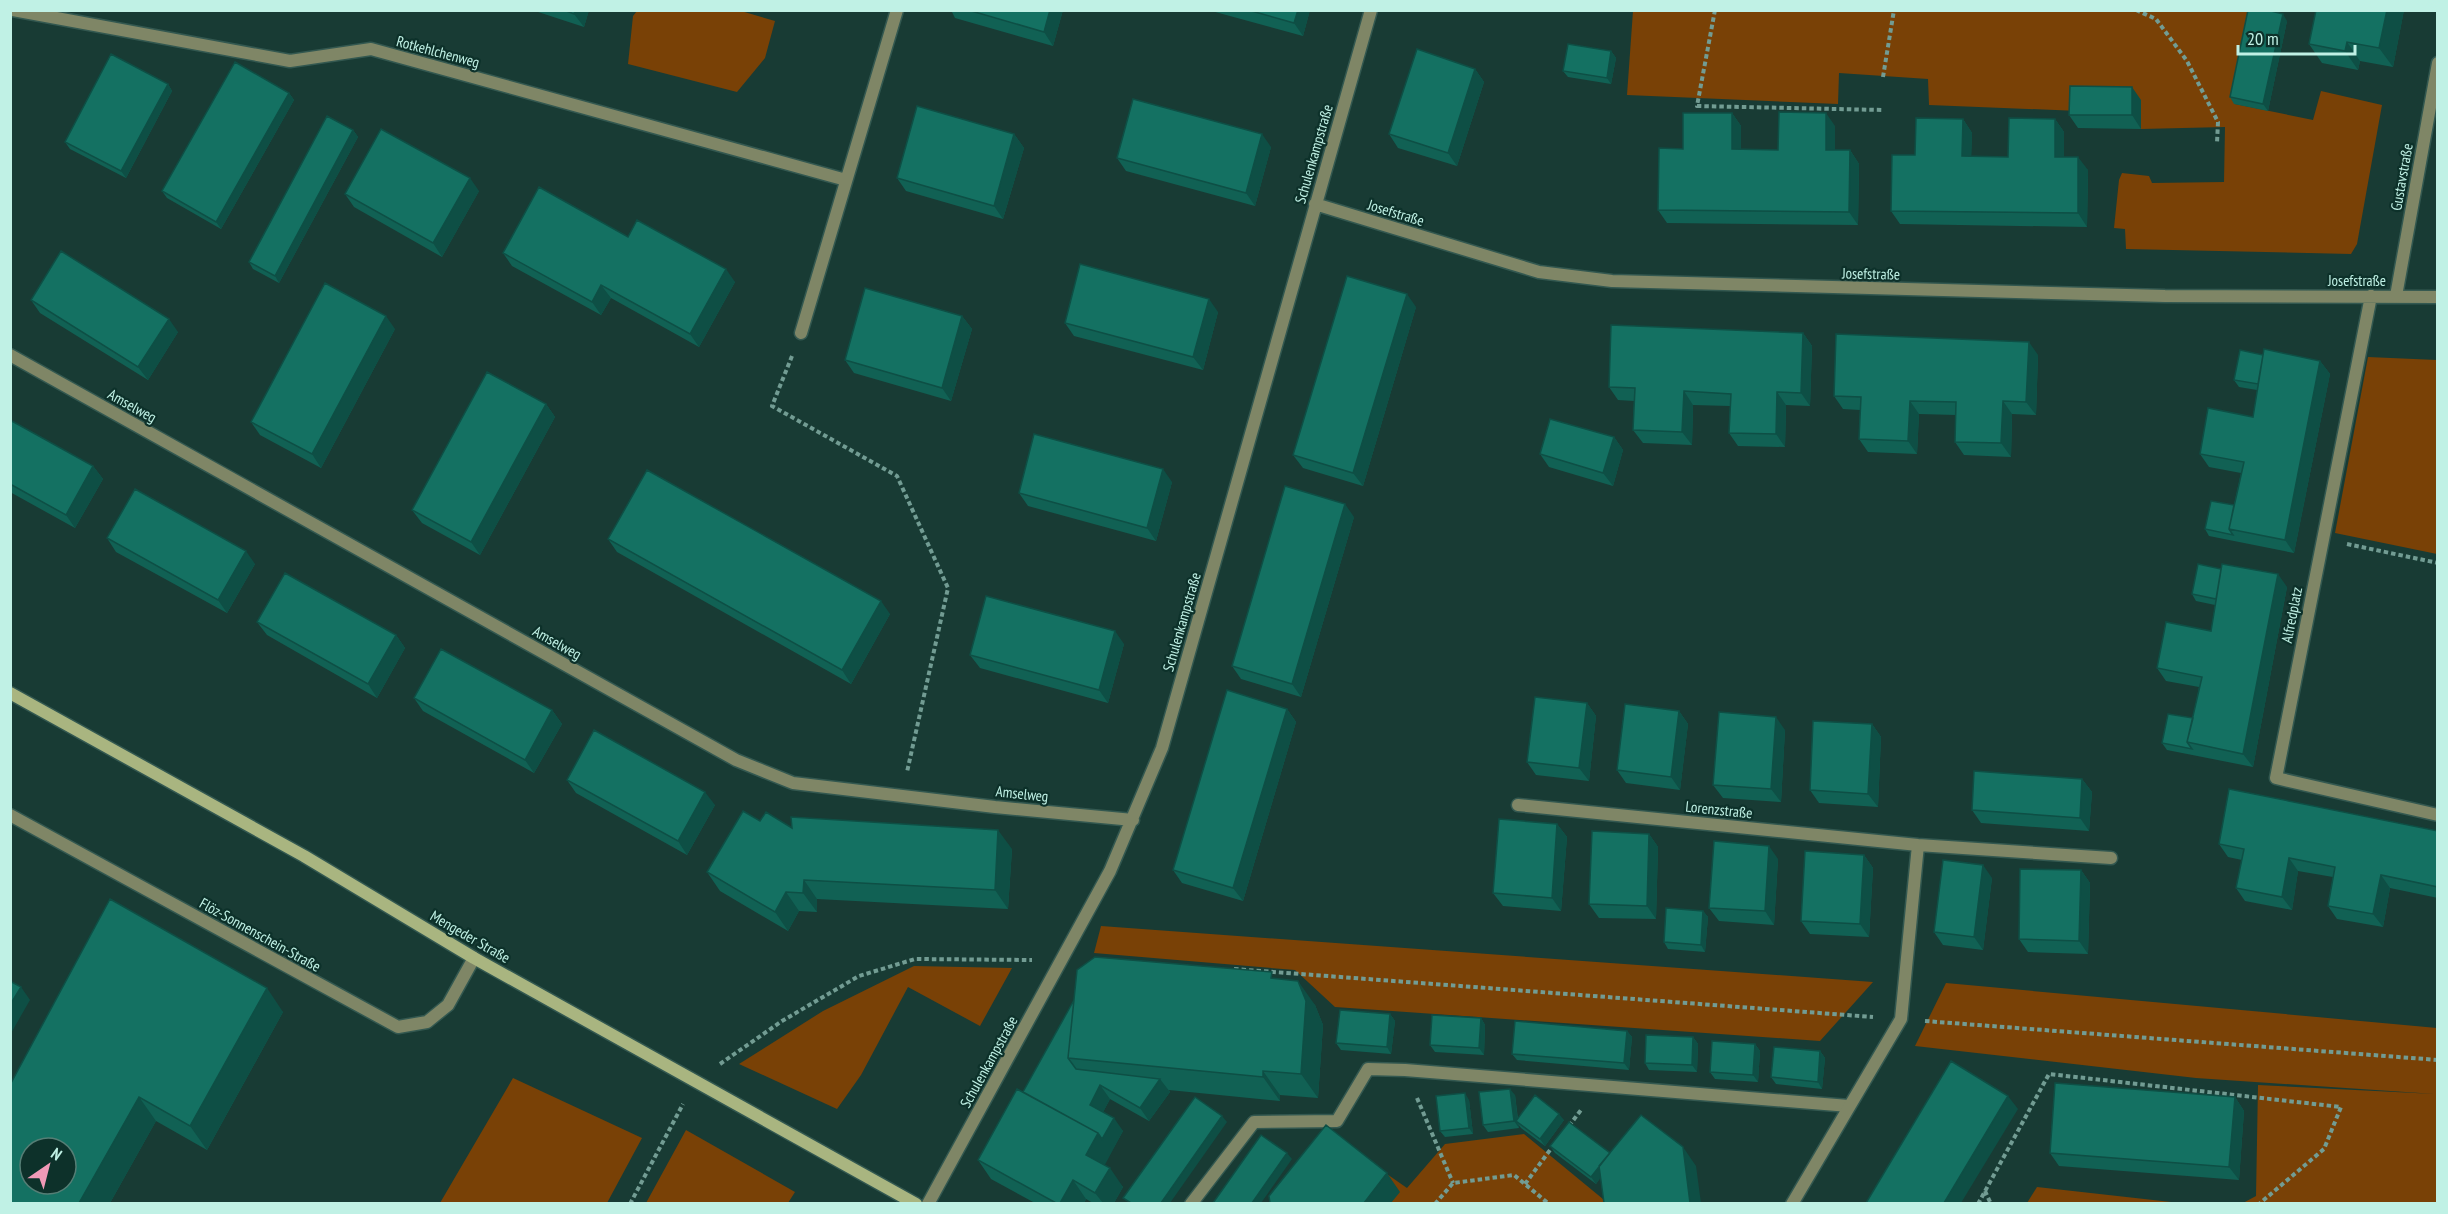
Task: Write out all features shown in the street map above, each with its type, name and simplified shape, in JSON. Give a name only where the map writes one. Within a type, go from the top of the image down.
[{"type":"main road","name":"Mengeder Straße","points":[[10,693],[304,856],[474,958],[916,1203]]},
{"type":"street","name":"Rotkehlchenweg","points":[[13,10],[290,61],[371,49],[846,180]]},
{"type":"street","points":[[801,333],[897,10]]},
{"type":"street","name":"Schulenkampstraße","points":[[928,1203],[1110,872],[1162,748],[1371,10]]},
{"type":"street","name":"Gustavstraße","points":[[2396,296],[2438,63]]},
{"type":"street","name":"Josefstraße","points":[[1315,204],[1539,272],[1612,281],[2165,296],[2438,297]]},
{"type":"street","name":"Alfredplatz","points":[[2371,296],[2276,778],[2438,815]]},
{"type":"street","name":"Amselweg","points":[[10,355],[736,760],[793,783],[1133,820]]},
{"type":"street","name":"Lorenzstraße","points":[[1518,805],[1918,844],[2111,858]]},
{"type":"street","name":"Flöz-Sonnenschein-Straße","points":[[10,815],[398,1027],[427,1022],[448,1005],[474,958]]},
{"type":"street","points":[[1792,1203],[1900,1019],[1918,844]]},
{"type":"street","points":[[1191,1203],[1254,1122],[1338,1121],[1368,1069],[1600,1085],[1849,1106]]},
{"type":"path","points":[[1715,10],[1697,106],[1883,110]]},
{"type":"path","points":[[1883,77],[1894,10]]},
{"type":"path","points":[[2136,10],[2156,19],[2187,61],[2218,122],[2217,142]]},
{"type":"path","points":[[801,333],[772,406],[897,476],[948,588],[901,796]]},
{"type":"path","points":[[2323,539],[2438,563]]},
{"type":"path","points":[[630,1203],[695,1081],[782,1021],[860,976],[915,959],[1063,960]]},
{"type":"path","points":[[1232,969],[2438,1060]]},
{"type":"path","points":[[1405,1070],[1453,1183]]},
{"type":"path","points":[[1978,1203],[2049,1074],[2341,1107],[2324,1149],[2259,1203]]},
{"type":"path","points":[[1566,1130],[1600,1085]]},
{"type":"path","points":[[1525,1184],[1559,1139]]},
{"type":"path","points":[[1436,1203],[1453,1183],[1514,1175],[1549,1203]]},
{"type":"path","points":[[1985,1191],[1991,1203]]},
{"type":"shaded area","points":[[2274,10],[2235,104],[2313,120],[2321,91],[2382,105],[2357,244],[2351,254],[2126,249],[2125,229],[2114,228],[2119,180],[2122,173],[2149,176],[2152,183],[2224,182],[2225,127],[2141,129],[2141,100],[2079,111],[1929,105],[1928,79],[1839,73],[1838,104],[1627,95],[1633,11]]},
{"type":"shaded area","points":[[637,11],[741,11],[775,21],[765,58],[737,92],[628,64],[633,16]]},
{"type":"shaded area","points":[[2368,357],[2437,360],[2437,554],[2335,533]]},
{"type":"shaded area","points":[[1101,926],[1873,982],[1820,1041],[1335,1007],[1295,970],[1094,953]]},
{"type":"shaded area","points":[[914,966],[1012,968],[980,1026],[908,987],[861,1075],[837,1109],[739,1064],[823,1011]]},
{"type":"shaded area","points":[[1946,983],[2437,1028],[2437,1203],[2243,1203],[2256,1196],[2258,1085],[2435,1094],[2196,1078],[1915,1046]]},
{"type":"shaded area","points":[[513,1078],[642,1138],[607,1203],[440,1203]]},
{"type":"shaded area","points":[[686,1130],[795,1192],[788,1203],[646,1203]]},
{"type":"shaded area","points":[[1524,1134],[1609,1204],[1271,1204],[1335,1138],[1407,1188],[1445,1144]]},
{"type":"shaded area","points":[[2037,1187],[2180,1203],[2027,1203]]},
{"type":"building","points":[[968,10],[1050,10],[1044,32]]},
{"type":"building","points":[[1248,10],[1298,10],[1294,23]]},
{"type":"building","points":[[2248,10],[2267,10],[2283,14],[2263,104],[2230,97]]},
{"type":"building","points":[[2316,10],[2387,10],[2379,48],[2347,42],[2345,51],[2309,44]]},
{"type":"building","points":[[1568,44],[1611,51],[1607,78],[1563,71]]},
{"type":"building","points":[[1417,49],[1475,69],[1448,153],[1389,134]]},
{"type":"building","points":[[111,54],[168,84],[121,171],[65,142]]},
{"type":"building","points":[[235,62],[289,93],[216,222],[162,191]]},
{"type":"building","points":[[2070,86],[2132,87],[2132,115],[2069,115]]},
{"type":"building","points":[[1133,99],[1262,134],[1246,193],[1117,158]]},
{"type":"building","points":[[917,106],[1014,134],[994,206],[897,178]]},
{"type":"building","points":[[1779,112],[1826,113],[1826,150],[1850,150],[1849,212],[1658,210],[1659,148],[1683,149],[1683,113],[1732,113],[1732,149],[1778,150]]},
{"type":"building","points":[[327,116],[353,130],[275,276],[249,262]]},
{"type":"building","points":[[1916,118],[1963,119],[1962,156],[2008,157],[2009,118],[2055,119],[2055,157],[2078,157],[2078,213],[1891,211],[1892,155],[1915,155]]},
{"type":"building","points":[[381,129],[470,178],[433,243],[345,194]]},
{"type":"building","points":[[539,187],[628,237],[637,220],[726,269],[690,334],[601,285],[592,302],[503,253]]},
{"type":"building","points":[[61,251],[169,319],[138,367],[31,300]]},
{"type":"building","points":[[1080,264],[1209,299],[1193,357],[1065,323]]},
{"type":"building","points":[[1347,276],[1407,294],[1353,473],[1293,455]]},
{"type":"building","points":[[325,283],[386,316],[312,454],[251,422]]},
{"type":"building","points":[[865,288],[962,316],[942,388],[845,360]]},
{"type":"building","points":[[1611,325],[1803,333],[1801,393],[1777,392],[1776,434],[1729,433],[1731,394],[1684,391],[1682,432],[1633,430],[1635,388],[1609,387]]},
{"type":"building","points":[[1836,334],[2029,342],[2026,402],[2003,401],[2001,443],[1955,442],[1956,402],[1910,401],[1908,441],[1859,439],[1861,397],[1834,396]]},
{"type":"building","points":[[2264,349],[2320,361],[2285,540],[2229,529],[2244,462],[2200,454],[2208,408],[2253,417]]},
{"type":"building","points":[[2240,350],[2263,355],[2258,384],[2234,380]]},
{"type":"building","points":[[487,372],[546,404],[471,542],[412,510]]},
{"type":"building","points":[[1550,419],[1614,437],[1603,473],[1540,454]]},
{"type":"building","points":[[10,420],[93,466],[66,515],[10,484]]},
{"type":"building","points":[[1034,434],[1163,469],[1147,528],[1019,493]]},
{"type":"building","points":[[647,470],[881,601],[842,670],[608,539]]},
{"type":"building","points":[[1285,486],[1345,504],[1292,684],[1232,666]]},
{"type":"building","points":[[135,489],[246,551],[218,600],[107,538]]},
{"type":"building","points":[[2211,501],[2234,505],[2229,529],[2233,535],[2205,529]]},
{"type":"building","points":[[2198,564],[2221,569],[2216,599],[2192,594]]},
{"type":"building","points":[[2222,564],[2278,574],[2243,754],[2187,742],[2202,677],[2157,668],[2166,622],[2211,631]]},
{"type":"building","points":[[285,573],[396,635],[368,684],[257,622]]},
{"type":"building","points":[[986,596],[1115,631],[1099,690],[970,655]]},
{"type":"building","points":[[441,649],[552,710],[525,760],[414,698]]},
{"type":"building","points":[[1227,690],[1287,709],[1233,888],[1173,870]]},
{"type":"building","points":[[1535,697],[1587,703],[1579,768],[1527,762]]},
{"type":"building","points":[[1625,704],[1679,711],[1671,777],[1617,770]]},
{"type":"building","points":[[1719,712],[1776,717],[1771,789],[1713,785]]},
{"type":"building","points":[[2168,714],[2193,718],[2187,742],[2192,749],[2162,743]]},
{"type":"building","points":[[1813,721],[1872,724],[1868,794],[1810,790]]},
{"type":"building","points":[[594,730],[705,792],[678,841],[567,780]]},
{"type":"building","points":[[1974,771],[2082,779],[2080,818],[1972,810]]},
{"type":"building","points":[[2229,789],[2438,831],[2438,887],[2381,875],[2373,914],[2328,906],[2335,867],[2289,858],[2282,897],[2236,888],[2244,849],[2219,844]]},
{"type":"building","points":[[743,811],[760,821],[766,812],[792,828],[791,817],[998,830],[995,890],[804,880],[803,893],[786,892],[775,912],[707,872]]},
{"type":"building","points":[[1499,819],[1557,824],[1552,898],[1493,893]]},
{"type":"building","points":[[1592,831],[1649,834],[1647,906],[1589,904]]},
{"type":"building","points":[[1714,841],[1769,846],[1765,911],[1709,908]]},
{"type":"building","points":[[1805,851],[1864,855],[1860,924],[1801,921]]},
{"type":"building","points":[[1943,860],[1983,865],[1974,937],[1934,932]]},
{"type":"building","points":[[2020,869],[2081,870],[2079,941],[2019,939]]},
{"type":"building","points":[[110,899],[267,988],[190,1126],[139,1097],[79,1203],[10,1203],[10,1085]]},
{"type":"building","points":[[1666,908],[1703,911],[1701,945],[1664,942]]},
{"type":"building","points":[[1095,957],[1272,972],[1271,978],[1298,981],[1306,1001],[1301,1074],[1263,1071],[1263,1077],[1068,1058],[1077,970]]},
{"type":"building","points":[[10,981],[21,987],[10,1005]]},
{"type":"building","points":[[1074,1000],[1068,1058],[1076,1069],[1160,1079],[1140,1108],[1100,1085],[1090,1105],[1114,1118],[1102,1139],[1098,1133],[1023,1092]]},
{"type":"building","points":[[1340,1010],[1390,1014],[1387,1047],[1336,1043]]},
{"type":"building","points":[[1432,1015],[1481,1018],[1479,1048],[1430,1045]]},
{"type":"building","points":[[1515,1021],[1627,1031],[1624,1063],[1512,1054]]},
{"type":"building","points":[[1646,1035],[1693,1037],[1692,1065],[1645,1063]]},
{"type":"building","points":[[1712,1041],[1755,1044],[1753,1075],[1710,1072]]},
{"type":"building","points":[[1774,1047],[1820,1051],[1818,1082],[1771,1077]]},
{"type":"building","points":[[1951,1061],[2008,1096],[1944,1203],[1866,1203]]},
{"type":"building","points":[[2055,1083],[2235,1097],[2229,1167],[2050,1153]]},
{"type":"building","points":[[1017,1089],[1098,1133],[1086,1155],[1110,1168],[1095,1193],[1073,1180],[1060,1203],[1056,1203],[978,1160]]},
{"type":"building","points":[[1510,1089],[1514,1121],[1483,1125],[1479,1092]]},
{"type":"building","points":[[1465,1093],[1469,1128],[1440,1131],[1436,1096]]},
{"type":"building","points":[[1535,1095],[1559,1114],[1540,1139],[1516,1121]]},
{"type":"building","points":[[1195,1097],[1222,1116],[1161,1203],[1131,1203],[1123,1198]]},
{"type":"building","points":[[1641,1115],[1683,1147],[1690,1203],[1604,1203],[1599,1166]]},
{"type":"building","points":[[1569,1122],[1610,1153],[1591,1177],[1550,1146]]},
{"type":"building","points":[[1326,1125],[1387,1173],[1364,1203],[1270,1203],[1269,1196]]},
{"type":"building","points":[[1261,1135],[1287,1153],[1252,1203],[1213,1203]]}]
